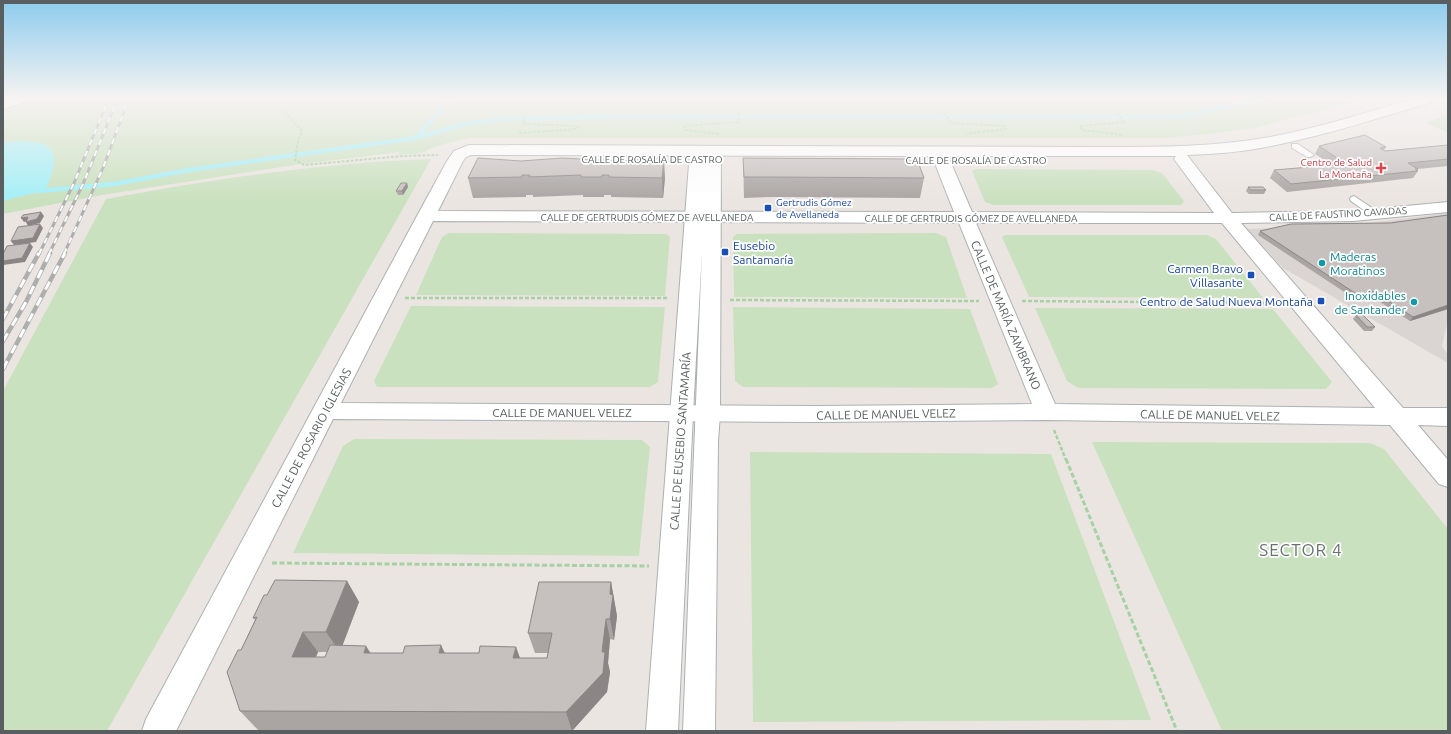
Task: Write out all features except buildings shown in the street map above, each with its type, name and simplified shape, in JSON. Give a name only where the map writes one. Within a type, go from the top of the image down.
[{"type":"street","name":"CALLE DE ROSALÍA DE CASTRO","points":[[940,156],[1148,152],[1227,148],[1269,142],[1312,132]]},
{"type":"street","name":"CALLE DE ROSALÍA DE CASTRO","points":[[460,157],[705,155],[1182,159],[1250,154],[1295,146],[1330,138],[1347,132]]},
{"type":"street","name":"CALLE DE ROSALÍA DE CASTRO","points":[[460,157],[462,160],[479,158],[705,155]]},
{"type":"street","name":"CALLE DE EUSEBIO SANTAMARÍA","points":[[699,731],[708,414],[703,217],[705,155]]},
{"type":"street","name":"CALLE DE MARÍA ZAMBRANO","points":[[940,156],[1047,412]]},
{"type":"street","name":"CALLE DE ROSARIO IGLESIAS","points":[[158,731],[385,298],[426,216],[460,157]]},
{"type":"street","points":[[1182,159],[1228,218],[1448,477]]},
{"type":"street","name":"CALLE DE FAUSTINO CAVADAS","points":[[1228,218],[1375,214],[1448,207]]},
{"type":"street","name":"CALLE DE GERTRUDIS GÓMEZ DE AVELLANEDA","points":[[426,216],[1228,218]]},
{"type":"street","name":"CALLE DE EUSEBIO SANTAMARÍA","points":[[662,731],[689,298],[703,217]]},
{"type":"street","name":"CALLE DE MANUEL VELEZ","points":[[325,411],[708,414],[1047,412],[1448,417]]},
{"type":"lane","points":[[1295,146],[1310,155]]},
{"type":"lane","points":[[1354,199],[1375,214]]},
{"type":"path","points":[[302,132],[296,150],[295,160],[304,166],[403,156],[460,157]]},
{"type":"path","points":[[516,133],[527,132]]},
{"type":"path","points":[[705,132],[721,134]]},
{"type":"path","points":[[963,135],[983,132]]},
{"type":"path","points":[[1101,132],[1124,135]]},
{"type":"path","points":[[385,298],[689,298]]},
{"type":"path","points":[[1047,412],[1177,731]]},
{"type":"path","points":[[246,563],[672,566]]},
{"type":"shaded area","points":[[1448,213],[1448,319],[1442,346],[1448,355],[1448,363],[1283,268],[1247,229],[1361,224]]},
{"type":"green space","points":[[3,132],[1221,132],[1164,138],[469,138],[444,144],[422,153],[398,155],[400,152],[294,165],[102,195],[3,214]]},
{"type":"green space","points":[[431,159],[107,731],[3,731],[3,391],[106,199],[268,173],[349,164]]},
{"type":"green space","points":[[975,169],[1152,170],[1162,173],[1184,201],[1181,205],[993,205],[985,202],[972,171]]},
{"type":"green space","points":[[449,233],[666,234],[670,237],[665,296],[416,295],[442,237]]},
{"type":"green space","points":[[936,233],[946,237],[967,298],[734,297],[733,237],[737,234]]},
{"type":"green space","points":[[1005,235],[1207,235],[1216,239],[1263,298],[1029,297],[1002,237]]},
{"type":"green space","points":[[411,306],[665,307],[658,382],[650,387],[377,387],[374,381]]},
{"type":"green space","points":[[733,307],[970,309],[998,384],[992,388],[743,387],[735,381]]},
{"type":"green space","points":[[1035,308],[1273,309],[1332,382],[1326,389],[1078,388],[1067,381]]},
{"type":"green space","points":[[354,439],[642,440],[650,447],[639,556],[293,553],[343,446]]},
{"type":"green space","points":[[1092,442],[1370,443],[1384,449],[1448,529],[1448,731],[1222,731]]},
{"type":"green space","points":[[750,452],[1051,454],[1151,720],[753,722]]},
{"type":"water","points":[[19,141],[42,144],[49,148],[53,154],[53,169],[45,190],[3,201],[3,143]]},
{"type":"waterway","points":[[416,137],[420,132]]},
{"type":"waterway","points":[[38,191],[114,184],[189,170],[416,138],[436,132]]},
{"type":"railway","points":[[39,254],[74,183],[95,132]]},
{"type":"railway","points":[[49,254],[83,184],[104,132]]},
{"type":"railway","points":[[64,254],[103,168],[116,132]]},
{"type":"railway","points":[[3,319],[39,253]]},
{"type":"railway","points":[[3,341],[26,302],[50,253]]},
{"type":"railway","points":[[3,369],[65,253]]},
{"type":"place","name":"Centro de Salud La Montaña","points":[[1381,168]]},
{"type":"place","name":"Gertrudis Gómez de Avellaneda","points":[[768,208]]},
{"type":"place","name":"Eusebio Santamaría","points":[[725,252]]},
{"type":"place","name":"Maderas Moratinos","points":[[1322,263]]},
{"type":"place","name":"Carmen Bravo Villasante","points":[[1251,275]]},
{"type":"place","name":"Centro de Salud Nueva Montaña","points":[[1321,301]]},
{"type":"place","name":"Inoxidables de Santander","points":[[1414,302]]},
{"type":"district","name":"SECTOR 4","points":[[1301,549]]}]
